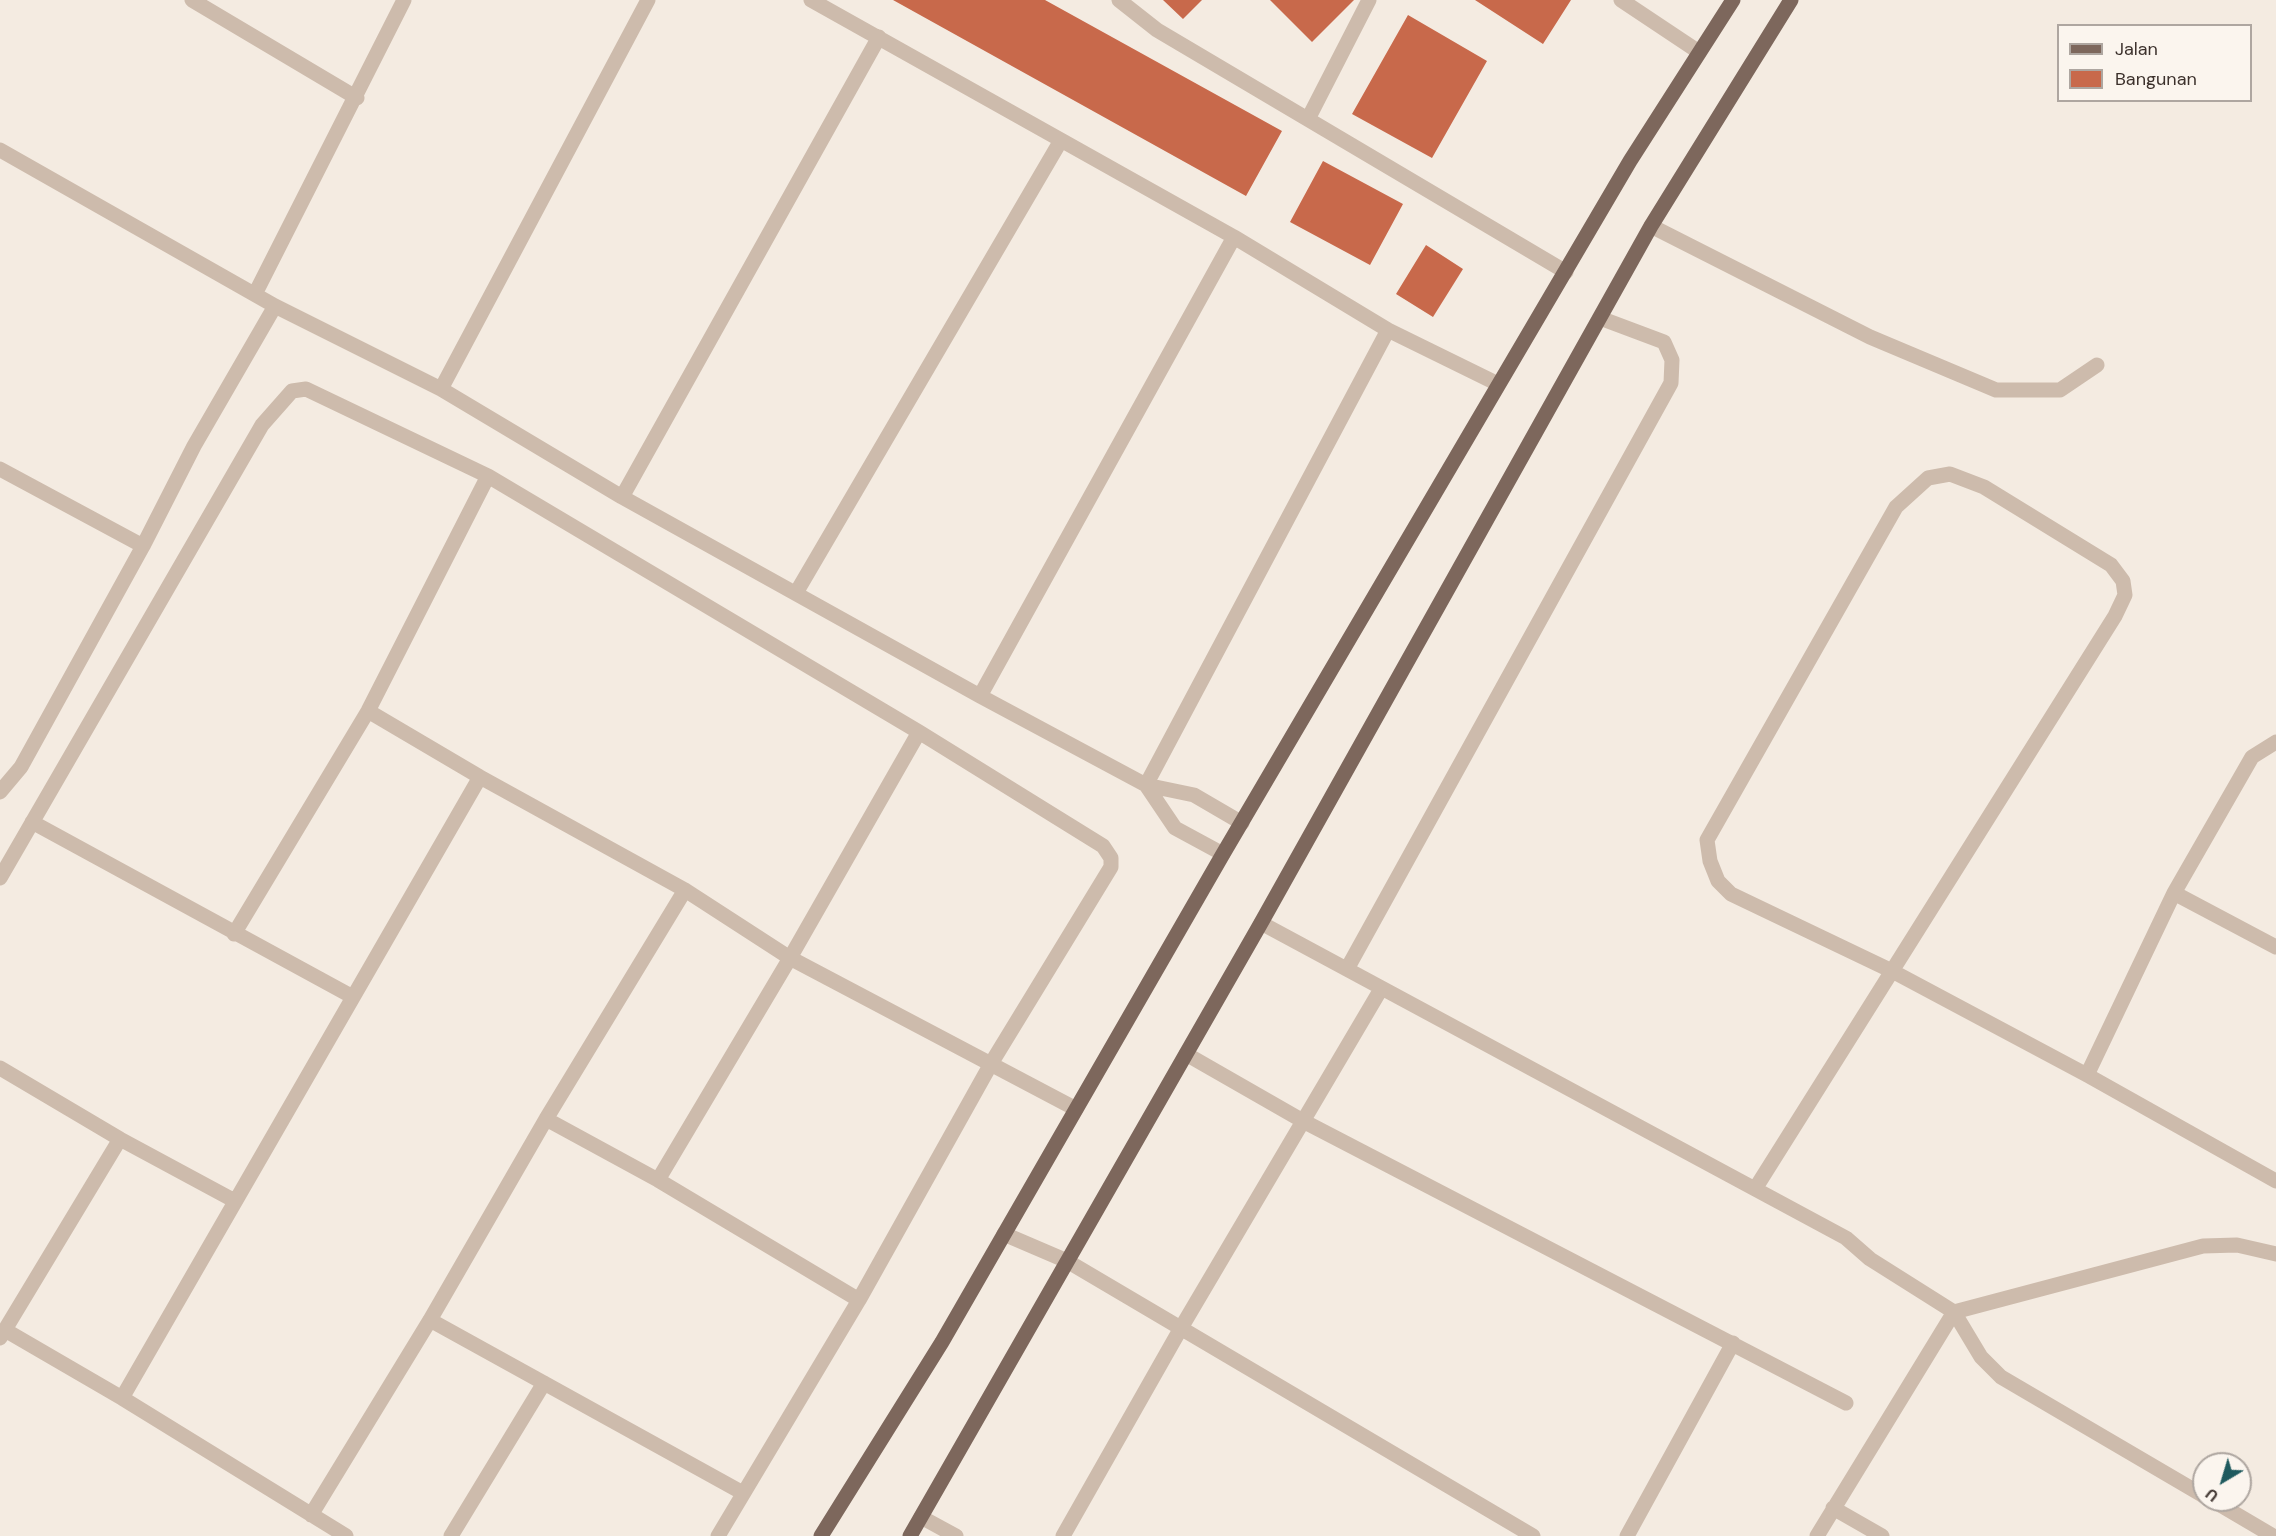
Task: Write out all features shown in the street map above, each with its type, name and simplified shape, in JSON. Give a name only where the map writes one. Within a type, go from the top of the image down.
[{"type":"main road","points":[[821,1536],[942,1342],[1223,854],[1630,161],[1733,0]]},
{"type":"main road","points":[[910,1536],[1261,923],[1652,226],[1791,0]]},
{"type":"street","points":[[192,0],[357,98]]},
{"type":"street","points":[[255,294],[357,98],[404,0]]},
{"type":"street","points":[[441,389],[648,0]]},
{"type":"street","points":[[811,0],[1060,142],[1234,237],[1388,330],[1498,384]]},
{"type":"street","points":[[1119,0],[1157,30],[1566,272]]},
{"type":"street","points":[[1308,119],[1369,0]]},
{"type":"street","points":[[1621,0],[1699,52]]},
{"type":"street","points":[[622,497],[879,37]]},
{"type":"street","points":[[796,593],[1060,142]]},
{"type":"street","points":[[0,150],[275,306],[441,389],[622,497],[980,696],[1146,785],[1194,795],[1242,823]]},
{"type":"street","points":[[1652,226],[1870,337],[1996,390],[2060,390],[2097,366]]},
{"type":"street","points":[[980,696],[1234,237]]},
{"type":"street","points":[[0,792],[21,767],[143,546],[194,446],[275,306]]},
{"type":"street","points":[[1347,969],[1671,383],[1672,360],[1664,342],[1600,318]]},
{"type":"street","points":[[1146,785],[1388,330]]},
{"type":"street","points":[[0,878],[262,425],[292,391],[306,389],[488,476],[919,732],[1103,846],[1111,858],[1111,867],[992,1062],[859,1300],[718,1536]]},
{"type":"street","points":[[0,469],[143,546]]},
{"type":"street","points":[[1755,1189],[1892,971],[2109,627],[2125,595],[2123,580],[2111,565],[1984,486],[1950,474],[1928,478],[1896,507],[1707,840],[1710,861],[1718,880],[1731,894],[1892,971],[2087,1075],[2276,1181]]},
{"type":"street","points":[[234,934],[368,711],[488,476]]},
{"type":"street","points":[[368,711],[480,777],[685,890],[790,958],[992,1062],[1076,1109]]},
{"type":"street","points":[[658,1180],[790,958],[919,732]]},
{"type":"street","points":[[2087,1075],[2174,893],[2252,757],[2276,742]]},
{"type":"street","points":[[122,1398],[480,777]]},
{"type":"street","points":[[1146,785],[1175,828],[1223,854]]},
{"type":"street","points":[[32,822],[353,997]]},
{"type":"street","points":[[311,1515],[430,1320],[546,1119],[685,890]]},
{"type":"street","points":[[2174,893],[2276,947]]},
{"type":"street","points":[[1261,923],[1846,1238],[1870,1259],[1954,1312],[1981,1357],[2001,1377],[2192,1489]]},
{"type":"street","points":[[1063,1536],[1181,1328],[1381,989]]},
{"type":"street","points":[[1186,1054],[1303,1121],[1845,1403]]},
{"type":"street","points":[[0,1068],[235,1202]]},
{"type":"street","points":[[546,1119],[658,1180],[859,1300]]},
{"type":"street","points":[[120,1138],[2,1334],[122,1398],[346,1536]]},
{"type":"street","points":[[1004,1234],[1067,1261],[1533,1536]]},
{"type":"street","points":[[1817,1536],[1954,1312],[2203,1246],[2237,1245],[2276,1254]]},
{"type":"street","points":[[430,1320],[743,1493]]},
{"type":"street","points":[[1627,1536],[1733,1343]]},
{"type":"street","points":[[451,1536],[544,1383]]},
{"type":"street","points":[[1833,1508],[1882,1536]]},
{"type":"street","points":[[2232,1512],[2273,1536]]},
{"type":"street","points":[[921,1517],[956,1536]]},
{"type":"building","points":[[893,0],[1045,0],[1282,131],[1246,196]]},
{"type":"building","points":[[1163,0],[1202,0],[1183,19]]},
{"type":"building","points":[[1270,0],[1354,0],[1312,42]]},
{"type":"building","points":[[1475,0],[1571,0],[1543,44]]},
{"type":"building","points":[[1408,15],[1487,61],[1432,158],[1352,114]]},
{"type":"building","points":[[1323,161],[1403,204],[1370,265],[1290,222]]},
{"type":"building","points":[[1426,245],[1463,269],[1433,317],[1396,294]]}]
